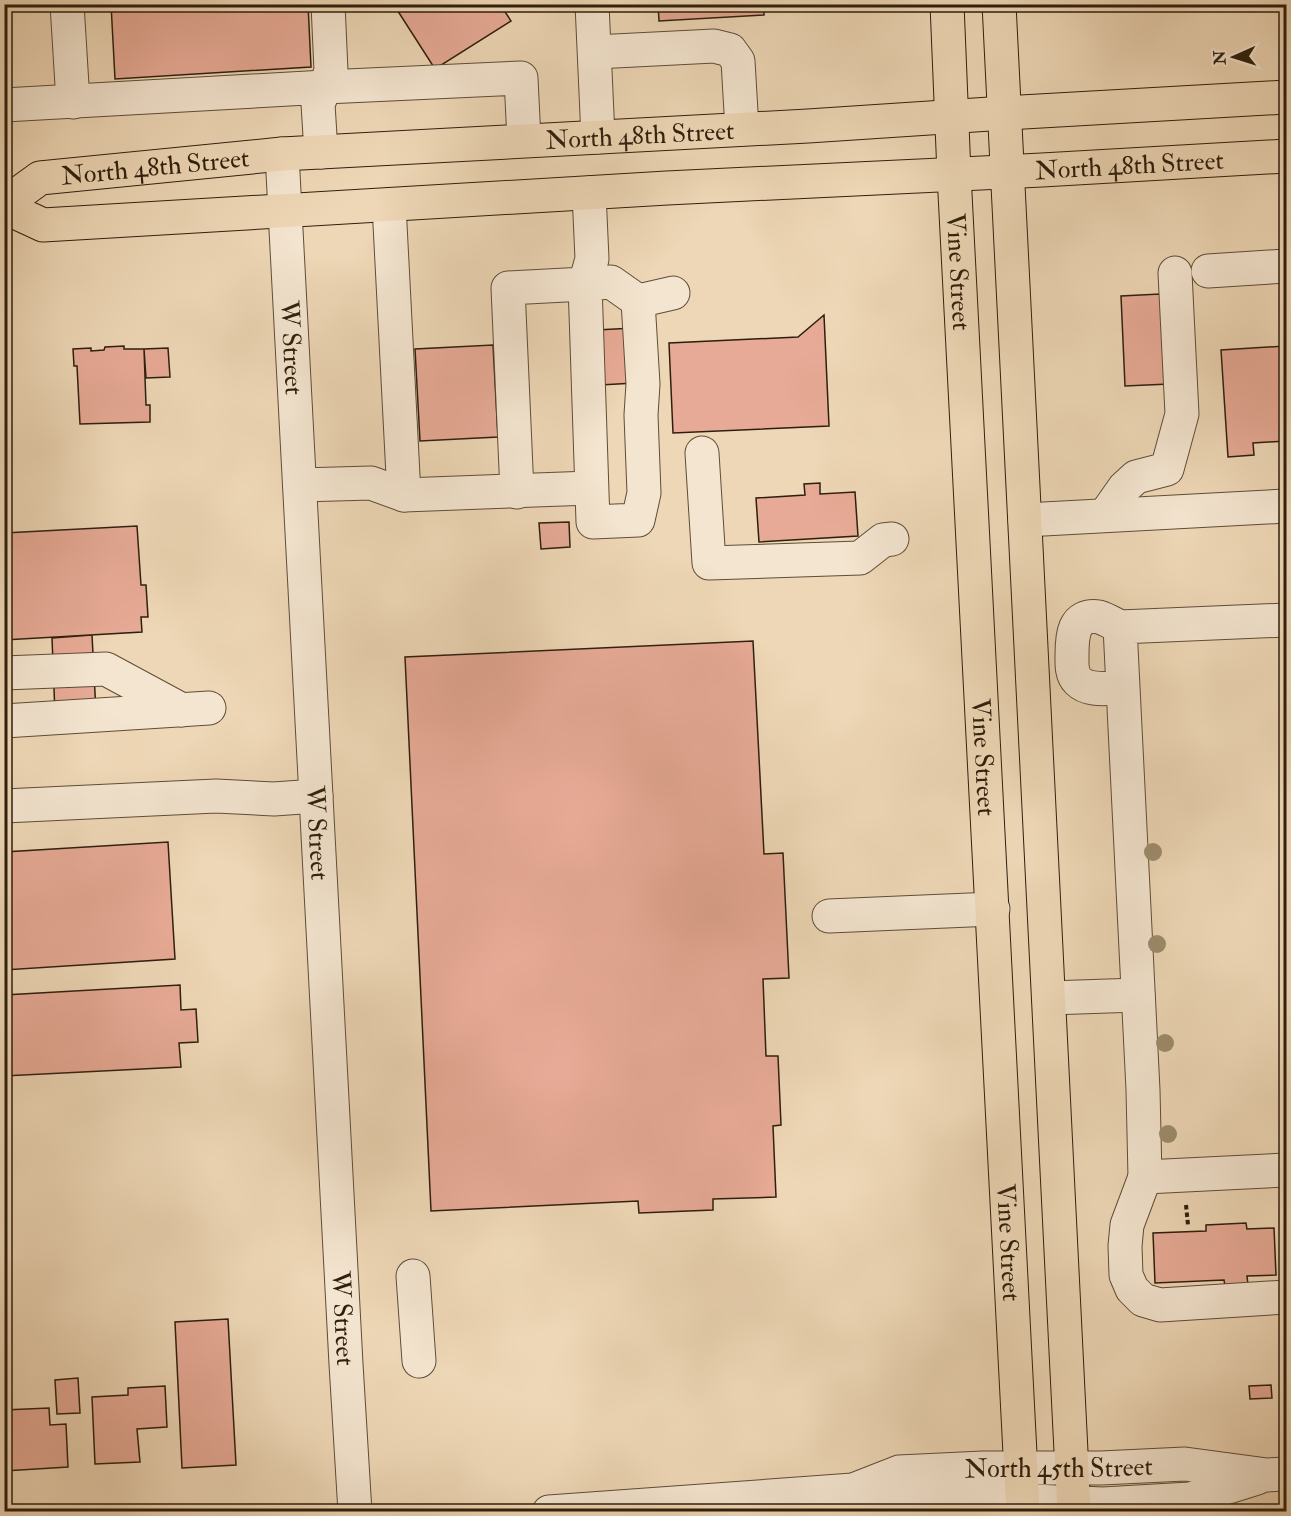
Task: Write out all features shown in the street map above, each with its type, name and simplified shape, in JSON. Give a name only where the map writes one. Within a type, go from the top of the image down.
[{"type":"main road","name":"Vine Street","points":[[947,4],[1023,1507]]},
{"type":"main road","name":"Vine Street","points":[[999,4],[1074,1507]]},
{"type":"main road","name":"North 48th Street","points":[[1287,97],[282,154],[40,178],[4,205],[43,225],[667,188],[1287,156]]},
{"type":"street","points":[[67,4],[73,102]]},
{"type":"street","points":[[321,152],[318,104],[331,71],[328,4]]},
{"type":"street","points":[[592,4],[598,137]]},
{"type":"street","points":[[595,52],[714,46],[730,50],[738,61],[742,129]]},
{"type":"street","points":[[4,105],[521,78],[524,140]]},
{"type":"street","name":"W Street","points":[[282,154],[355,1512]]},
{"type":"street","points":[[589,193],[592,260],[585,284],[593,522],[638,520],[644,493],[640,415],[643,384],[638,301]]},
{"type":"street","points":[[389,205],[404,495]]},
{"type":"street","points":[[1208,271],[1287,266]]},
{"type":"street","points":[[1105,515],[1124,488],[1136,477],[1167,469],[1182,414],[1175,273]]},
{"type":"street","points":[[517,492],[508,288],[611,282],[638,301],[673,293]]},
{"type":"street","points":[[702,453],[709,563],[860,558],[883,540],[892,539]]},
{"type":"street","points":[[300,485],[371,483],[404,495],[591,488]]},
{"type":"street","points":[[1025,520],[1287,506]]},
{"type":"street","points":[[1122,688],[1092,688],[1077,681],[1073,672],[1072,638],[1079,623],[1087,617],[1101,617],[1120,627],[1287,620]]},
{"type":"street","points":[[1120,627],[1145,1177],[1127,1225],[1126,1275],[1131,1289],[1143,1300],[1160,1305],[1287,1297]]},
{"type":"street","points":[[4,673],[106,669],[196,709],[4,721]]},
{"type":"street","points":[[4,806],[216,796],[274,799],[316,796]]},
{"type":"street","points":[[829,916],[993,909]]},
{"type":"street","points":[[1049,998],[1138,995]]},
{"type":"street","points":[[1145,1177],[1287,1170]]},
{"type":"street","points":[[413,1276],[419,1361]]},
{"type":"street","name":"North 45th Street","points":[[549,1512],[853,1490],[899,1472],[1185,1464],[1277,1475]]},
{"type":"street","name":"North 45th Street","points":[[853,1490],[901,1503],[985,1499],[1023,1507],[1074,1507],[1190,1499],[1277,1475]]},
{"type":"building","points":[[111,4],[308,4],[311,67],[115,79]]},
{"type":"building","points":[[395,4],[500,4],[511,21],[435,69]]},
{"type":"building","points":[[658,4],[764,4],[764,15],[659,21]]},
{"type":"building","points":[[1160,294],[1169,384],[1125,386],[1121,296]]},
{"type":"building","points":[[824,315],[829,426],[673,433],[669,343],[798,337]]},
{"type":"building","points":[[633,328],[635,383],[600,385],[597,330]]},
{"type":"building","points":[[493,345],[498,437],[420,441],[415,349]]},
{"type":"building","points":[[124,346],[124,349],[144,349],[146,405],[150,405],[150,422],[80,424],[77,366],[74,366],[73,349],[91,348],[91,351],[104,350],[105,347]]},
{"type":"building","points":[[1286,346],[1286,441],[1253,443],[1254,455],[1228,457],[1221,350]]},
{"type":"building","points":[[168,348],[170,377],[146,378],[144,349]]},
{"type":"building","points":[[820,483],[820,494],[855,492],[858,536],[759,542],[756,498],[805,495],[804,484]]},
{"type":"building","points":[[569,522],[570,547],[541,549],[539,523]]},
{"type":"building","points":[[137,526],[141,585],[146,585],[148,617],[141,617],[142,632],[4,640],[4,533]]},
{"type":"building","points":[[92,635],[96,712],[55,714],[52,638]]},
{"type":"building","points":[[753,641],[764,854],[783,853],[789,978],[763,979],[766,1056],[778,1056],[781,1125],[773,1126],[776,1197],[713,1199],[713,1210],[639,1213],[638,1201],[431,1211],[405,657]]},
{"type":"building","points":[[168,842],[175,959],[4,970],[4,852]]},
{"type":"building","points":[[180,985],[181,1010],[196,1009],[198,1042],[179,1043],[181,1067],[4,1076],[4,995]]},
{"type":"building","points":[[1246,1223],[1247,1229],[1274,1228],[1276,1275],[1247,1276],[1248,1285],[1225,1286],[1224,1280],[1155,1283],[1153,1233],[1206,1231],[1206,1225]]},
{"type":"building","points":[[228,1319],[236,1465],[182,1468],[175,1322]]},
{"type":"building","points":[[78,1378],[80,1413],[57,1414],[55,1380]]},
{"type":"building","points":[[1271,1385],[1272,1398],[1250,1399],[1249,1386]]},
{"type":"building","points":[[165,1386],[167,1427],[137,1429],[140,1462],[95,1464],[92,1397],[128,1395],[128,1388]]},
{"type":"building","points":[[49,1408],[50,1425],[66,1424],[68,1467],[4,1471],[4,1410]]}]
